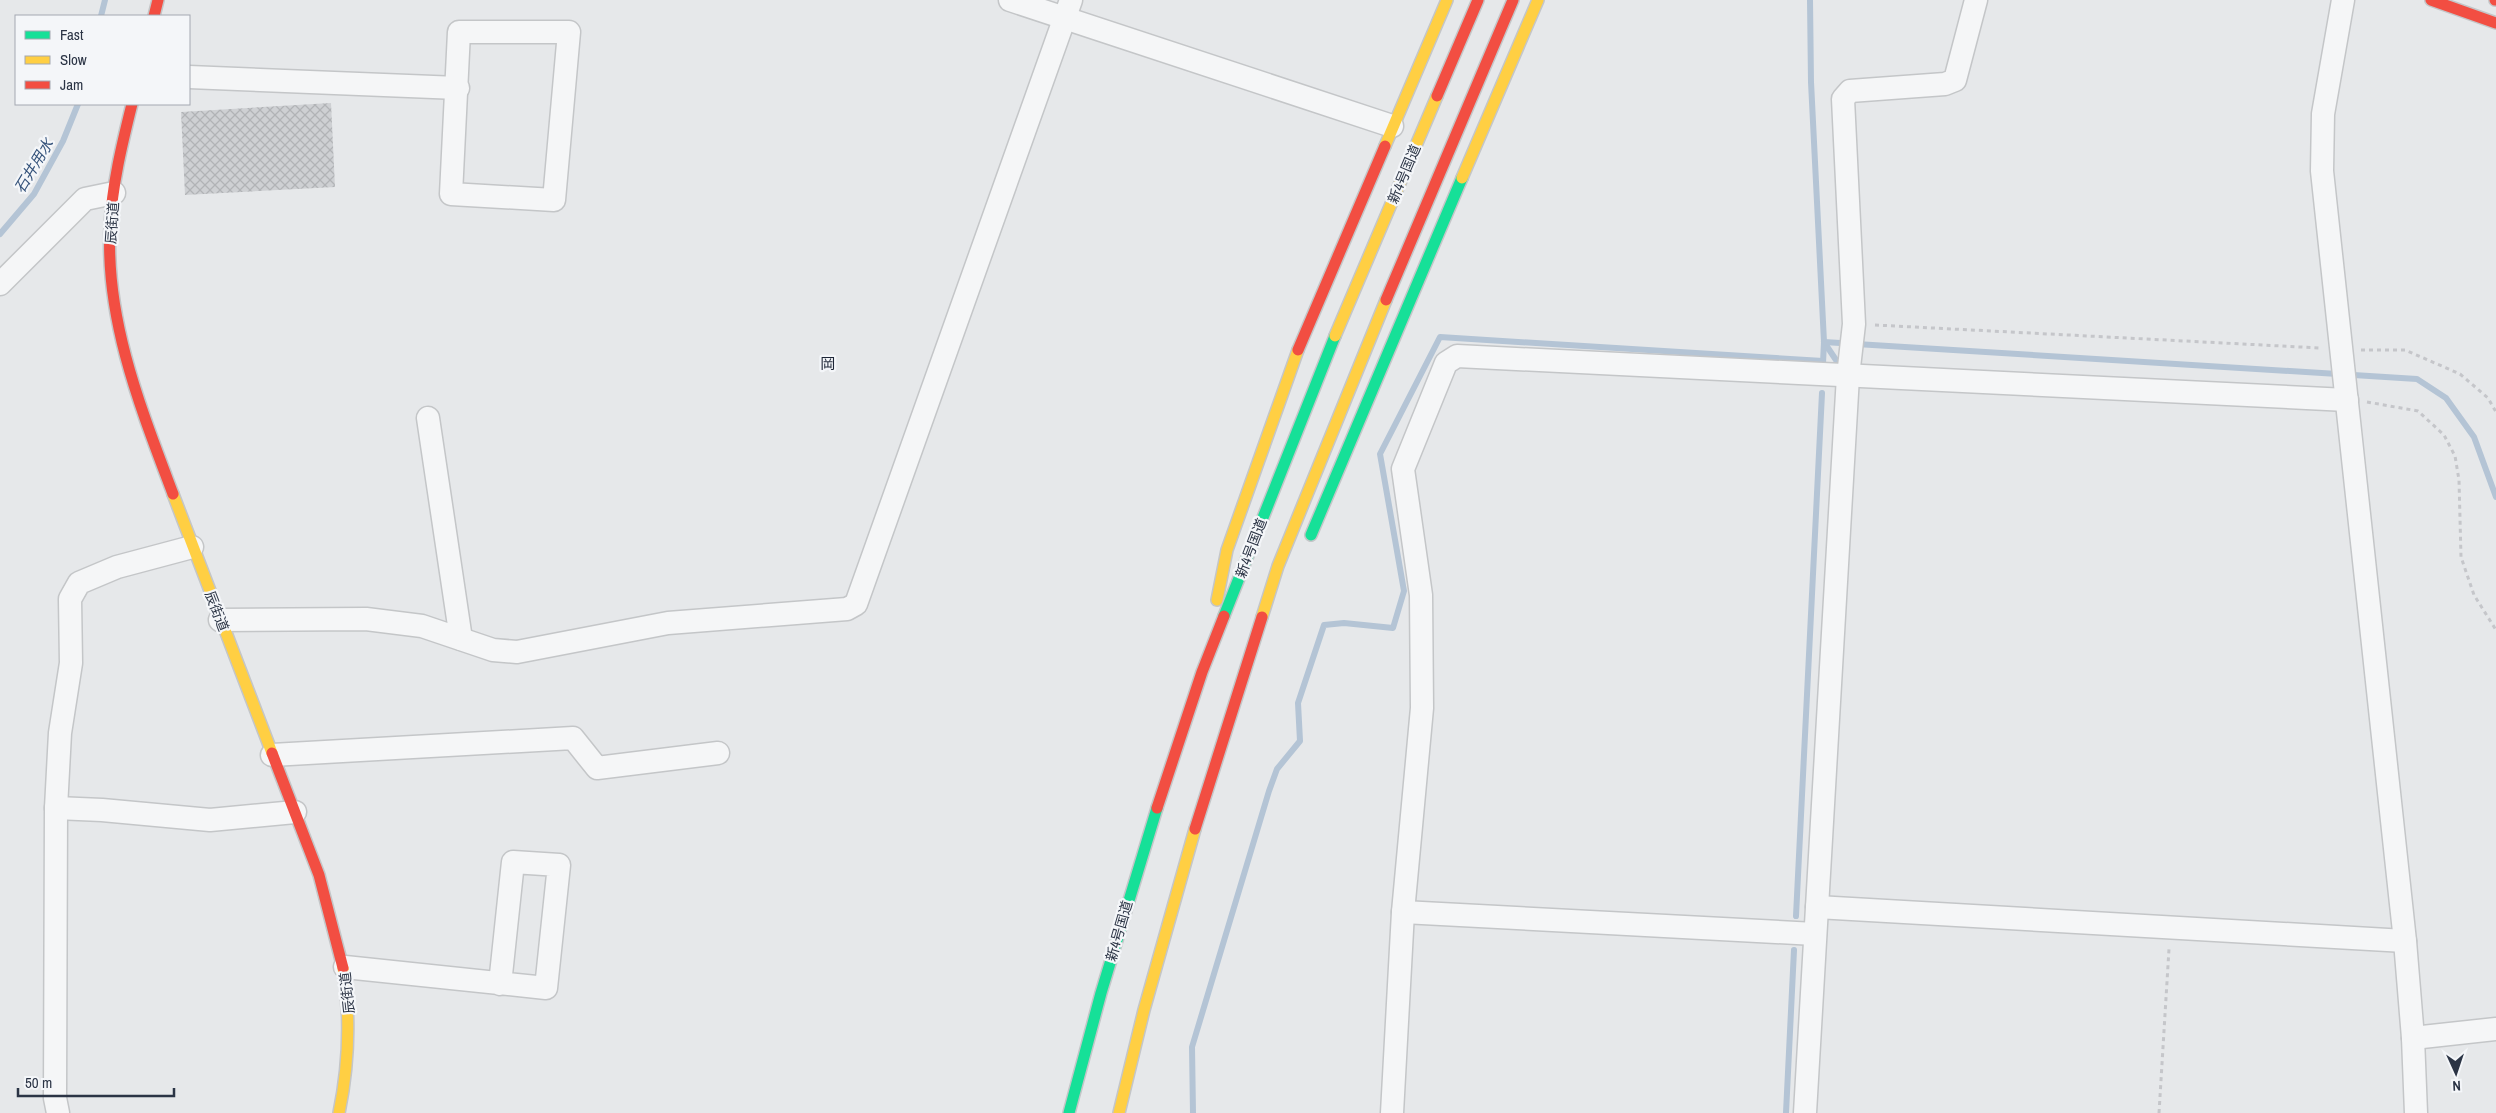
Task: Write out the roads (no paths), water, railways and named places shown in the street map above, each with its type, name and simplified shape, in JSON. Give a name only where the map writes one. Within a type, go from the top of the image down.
[{"type":"main road","points":[[154,15],[158,0]]},
{"type":"main road","points":[[1202,672],[1227,550],[1300,345],[1447,0]]},
{"type":"main road","name":"新4号国道","points":[[1069,1113],[1100,993],[1145,843],[1202,672],[1326,358],[1478,0]]},
{"type":"main road","points":[[1119,1113],[1144,1010],[1204,798],[1289,540],[1356,371],[1513,0]]},
{"type":"main road","points":[[1304,549],[1538,0]]},
{"type":"main road","points":[[2431,0],[2496,23]]},
{"type":"main road","name":"辰街道","points":[[132,105],[114,193],[109,243],[112,284],[125,361],[192,547],[319,876],[345,966],[351,1039],[346,1083],[339,1113]]},
{"type":"main road","points":[[1242,684],[1276,612]]},
{"type":"street","points":[[1010,0],[1067,9],[1392,126]]},
{"type":"street","points":[[1805,1113],[1848,376],[1854,324],[1843,99],[1850,91],[1945,84],[1955,80],[1976,0]]},
{"type":"street","points":[[2343,0],[2323,114],[2322,171],[2405,941],[2413,1038],[2416,1113]]},
{"type":"street","points":[[220,620],[366,619],[422,626],[493,650],[516,652],[668,623],[847,609],[856,604],[1067,9]]},
{"type":"street","points":[[459,32],[570,32],[554,200],[451,194],[458,88],[459,32]]},
{"type":"street","points":[[190,77],[458,88]]},
{"type":"street","points":[[0,284],[85,199],[114,193]]},
{"type":"street","points":[[1392,1113],[1403,912],[1422,708],[1421,595],[1403,469],[1446,363],[1457,356],[2347,400]]},
{"type":"street","points":[[428,418],[461,639]]},
{"type":"street","points":[[58,1113],[55,1098],[56,808],[60,733],[72,663],[70,599],[79,583],[117,567],[192,547]]},
{"type":"street","points":[[272,755],[573,738],[597,768],[718,754]]},
{"type":"street","points":[[56,808],[102,810],[210,820],[295,812]]},
{"type":"street","points":[[345,966],[500,984],[546,988],[559,865],[513,862],[500,984]]},
{"type":"street","points":[[1817,907],[2405,941]]},
{"type":"street","points":[[1403,912],[1815,934]]},
{"type":"street","points":[[2413,1038],[2496,1029]]},
{"type":"waterway","name":"石井用水","points":[[101,15],[105,0]]},
{"type":"waterway","points":[[1810,0],[1811,82],[1824,342],[1823,363]]},
{"type":"waterway","name":"石井用水","points":[[0,234],[34,194],[63,141],[78,105]]},
{"type":"waterway","points":[[1193,1113],[1192,1047],[1269,791],[1277,769],[1300,741],[1298,703],[1324,625],[1344,623],[1393,628],[1404,591],[1380,454],[1440,337],[1823,361]]},
{"type":"waterway","points":[[1824,342],[1842,369]]},
{"type":"waterway","points":[[1824,342],[2417,379],[2446,398],[2474,437],[2496,497]]},
{"type":"waterway","points":[[1796,916],[1822,393]]},
{"type":"waterway","points":[[1786,1113],[1794,950]]},
{"type":"district","name":"岡","points":[[828,364]]}]
